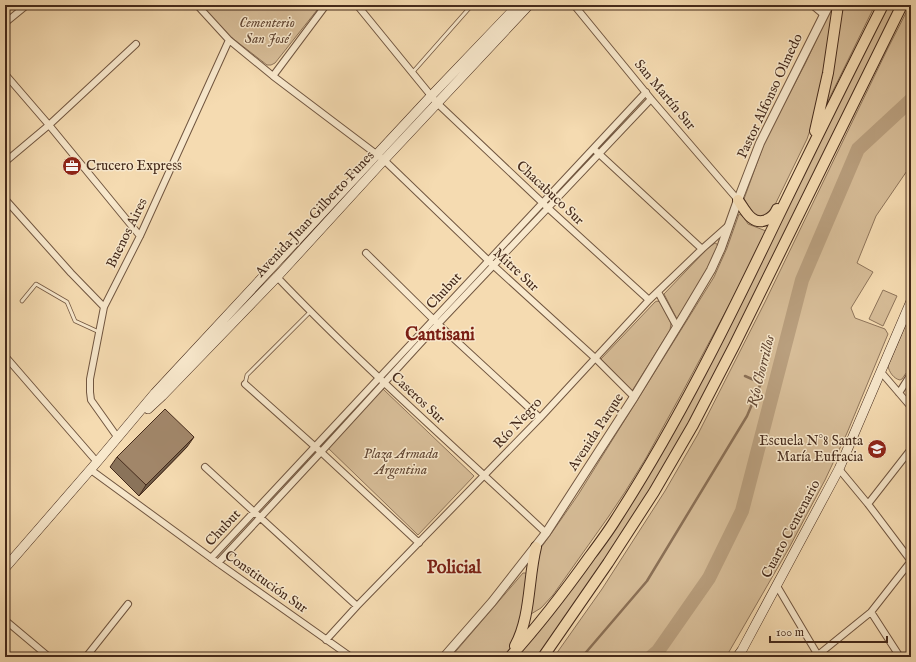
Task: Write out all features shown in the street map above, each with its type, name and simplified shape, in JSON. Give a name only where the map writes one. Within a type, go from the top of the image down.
[{"type":"highway","points":[[738,200],[756,222],[762,222],[769,219],[776,213],[810,151],[828,73],[838,5]]},
{"type":"highway","points":[[510,657],[536,628],[576,576],[615,520],[652,461],[717,342],[883,5]]},
{"type":"highway","points":[[543,657],[608,563],[654,492],[693,425],[734,346],[901,8]]},
{"type":"highway","points":[[510,657],[520,637],[526,612],[536,547]]},
{"type":"main road","name":"Avenida Juan Gilberto Funes","points":[[5,568],[155,393],[306,230],[380,157],[518,5]]},
{"type":"main road","name":"Avenida Juan Gilberto Funes","points":[[434,99],[529,5]]},
{"type":"main road","name":"Avenida Juan Gilberto Funes","points":[[118,438],[162,396],[277,277],[313,237],[380,157]]},
{"type":"main road","points":[[306,230],[313,237]]},
{"type":"main road","name":"Cuarto Centenario","points":[[737,657],[839,469],[911,301]]},
{"type":"street","points":[[5,23],[26,5]]},
{"type":"street","name":"Mitre Sur","points":[[197,5],[229,40],[273,76],[380,157],[488,261],[595,358],[634,397]]},
{"type":"street","points":[[273,76],[326,5]]},
{"type":"street","name":"Chacabuco Sur","points":[[357,5],[434,99],[548,208],[649,300]]},
{"type":"street","name":"San Martín Sur","points":[[574,5],[651,99],[738,200]]},
{"type":"street","points":[[812,5],[824,15]]},
{"type":"street","name":"Pastor Alfonso Olmedo","points":[[738,200],[760,143],[829,5]]},
{"type":"street","name":"Buenos Aires","points":[[118,438],[91,400],[90,392],[90,379],[104,307],[140,236],[229,40]]},
{"type":"street","points":[[5,162],[49,125],[136,44]]},
{"type":"street","points":[[5,74],[140,236]]},
{"type":"street","name":"Chubut","points":[[218,563],[384,383],[488,261],[646,92]]},
{"type":"street","name":"Chubut","points":[[211,558],[379,378],[494,266],[651,99]]},
{"type":"street","points":[[593,149],[702,250]]},
{"type":"street","points":[[5,199],[71,273],[104,307]]},
{"type":"street","name":"Avenida Parque","points":[[444,657],[492,602],[536,547],[634,397],[711,270],[721,248],[738,200]]},
{"type":"street","name":"Río Negro","points":[[326,640],[357,606],[540,418],[649,300],[730,224]]},
{"type":"street","points":[[366,253],[436,322],[540,418]]},
{"type":"street","name":"Caseros Sur","points":[[277,277],[310,312],[384,383],[546,533]]},
{"type":"street","points":[[658,292],[677,327]]},
{"type":"street","name":"Constitución Sur","points":[[5,356],[94,466],[211,558],[351,657]]},
{"type":"street","points":[[881,372],[911,407]]},
{"type":"street","points":[[899,393],[911,374]]},
{"type":"street","points":[[245,384],[316,447],[419,543]]},
{"type":"street","points":[[868,504],[911,450]]},
{"type":"street","points":[[205,467],[357,606]]},
{"type":"street","points":[[776,586],[819,656],[871,612],[911,561],[868,504],[839,469]]},
{"type":"street","points":[[86,657],[128,604]]},
{"type":"street","points":[[871,612],[900,657]]},
{"type":"street","points":[[5,620],[49,657]]},
{"type":"lane","points":[[412,73],[472,5]]},
{"type":"lane","points":[[22,301],[36,284],[67,302],[76,321],[99,332]]},
{"type":"lane","points":[[245,384],[247,375],[310,312]]},
{"type":"green space","name":"Cementerio San José","points":[[201,5],[321,5],[275,63],[267,65],[231,37]]},
{"type":"green space","points":[[833,5],[836,6],[817,110],[807,139],[771,213],[766,217],[758,217],[754,214],[744,199],[765,141],[805,64]]},
{"type":"green space","points":[[841,5],[875,5],[827,103],[825,103]]},
{"type":"green space","points":[[887,5],[897,5],[728,349],[681,439],[636,514],[539,657],[516,657],[628,507]]},
{"type":"green space","points":[[910,5],[911,165],[876,216],[857,263],[873,272],[851,308],[855,318],[885,329],[888,334],[847,433],[825,480],[789,548],[726,657],[554,657],[602,589],[665,491],[698,434],[765,302]]},
{"type":"green space","points":[[739,214],[743,216],[748,224],[766,231],[734,296],[646,458],[625,492],[553,595],[541,608],[531,614],[538,552],[578,495],[714,277],[727,248]]},
{"type":"green space","points":[[715,243],[718,246],[708,268],[677,319],[664,294],[708,248]]},
{"type":"green space","points":[[883,290],[897,296],[883,326],[869,319]]},
{"type":"green space","points":[[657,301],[660,302],[671,323],[670,330],[632,391],[601,359]]},
{"type":"green space","points":[[911,312],[911,366],[900,380],[892,375],[888,366]]},
{"type":"green space","name":"Plaza Armada Argentina","points":[[383,389],[474,476],[418,535],[327,447]]},
{"type":"green space","points":[[307,460],[308,461],[269,504],[267,502]]},
{"type":"green space","points":[[523,573],[526,573],[528,576],[518,637],[505,655],[503,657],[451,657]]},
{"type":"building","points":[[165,409],[194,437],[146,485],[117,457]]},
{"type":"waterway","name":"Río Chorrillos","points":[[651,657],[658,651],[709,578],[742,511],[802,280],[858,149],[911,100]]},
{"type":"waterway","points":[[582,657],[647,581],[747,416],[761,383],[745,376]]},
{"type":"place","name":"Crucero Express","points":[[72,166]]},
{"type":"place","name":"Escuela N°8 Santa María Eufracia","points":[[877,449]]},
{"type":"district","name":"Cantisani","points":[[440,335]]},
{"type":"district","name":"Policial","points":[[454,568]]}]
